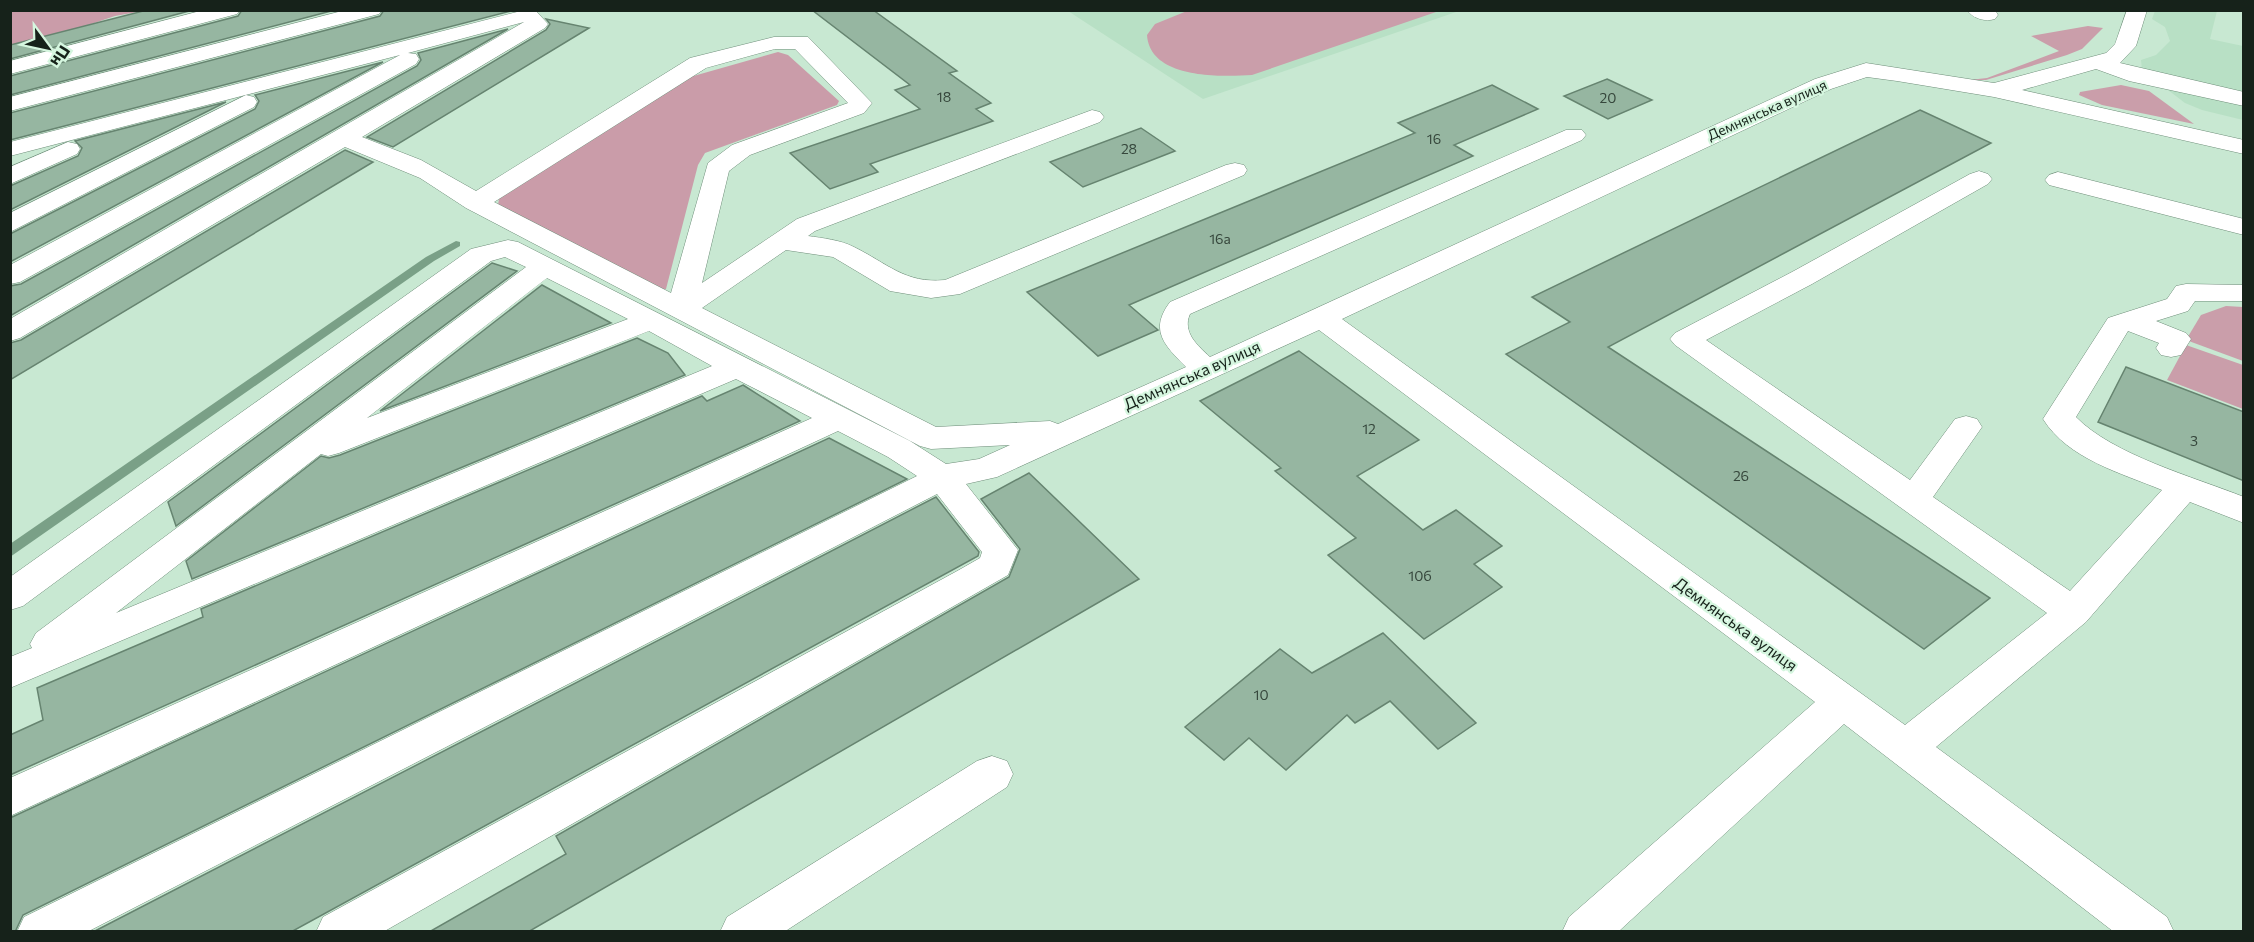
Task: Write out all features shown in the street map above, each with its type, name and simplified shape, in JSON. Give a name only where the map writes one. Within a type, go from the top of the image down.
[{"type":"street","points":[[10,68],[230,10]]},
{"type":"street","points":[[10,104],[372,10]]},
{"type":"street","points":[[1994,90],[2114,58],[2122,51],[2137,10]]},
{"type":"street","points":[[10,149],[528,15],[538,24],[10,332]]},
{"type":"street","points":[[10,276],[452,35]]},
{"type":"street","points":[[475,203],[698,63],[774,43],[800,42],[861,103],[856,108],[741,150],[717,168],[681,310]]},
{"type":"street","points":[[2122,51],[2177,63]]},
{"type":"street","points":[[2099,63],[2128,74],[2244,99]]},
{"type":"street","name":"Демнянська вулиця","points":[[40,932],[943,476],[985,469],[1064,431],[1321,318],[1823,84],[1866,70],[1994,90],[2244,147]]},
{"type":"street","points":[[10,224],[298,74]]},
{"type":"street","points":[[681,310],[806,225],[1092,117]]},
{"type":"street","points":[[10,177],[128,119]]},
{"type":"street","points":[[1205,369],[1188,353],[1172,328],[1171,320],[1180,308],[1574,135]]},
{"type":"street","points":[[343,138],[426,169],[451,184],[475,203],[932,438],[1064,431]]},
{"type":"street","points":[[781,242],[809,244],[842,251],[887,279],[915,289],[950,288],[1235,170]]},
{"type":"street","points":[[1979,179],[1802,278],[1685,339],[2073,612]]},
{"type":"street","points":[[2058,180],[2244,227]]},
{"type":"street","points":[[10,596],[481,255],[508,248],[899,449],[943,476],[1000,550],[995,566],[339,932]]},
{"type":"street","points":[[11,673],[544,267]]},
{"type":"street","points":[[2244,292],[2186,292],[2178,305],[2118,324],[2059,419],[2068,430],[2085,443],[2244,510]]},
{"type":"street","name":"Демнянська вулиця","points":[[1321,318],[1906,748],[2151,932]]},
{"type":"street","points":[[291,460],[651,320]]},
{"type":"street","points":[[2127,321],[2176,339],[2171,348]]},
{"type":"street","points":[[11,673],[737,367]]},
{"type":"street","points":[[10,798],[838,418]]},
{"type":"street","points":[[1914,499],[1966,427]]},
{"type":"street","points":[[1906,748],[2073,612],[2186,486]]},
{"type":"street","points":[[1585,932],[1842,702]]},
{"type":"street","points":[[744,932],[992,774]]},
{"type":"shaded area","points":[[10,11],[143,11],[115,16],[11,51]]},
{"type":"shaded area","points":[[1068,11],[1459,11],[1203,99]]},
{"type":"shaded area","points":[[1187,11],[1439,11],[1252,75],[1223,76],[1173,68],[1160,60],[1151,49],[1147,35],[1155,24]]},
{"type":"shaded area","points":[[2155,11],[2217,11],[2210,39],[2243,46],[2243,120],[2202,110],[2185,103],[2142,70],[2141,60],[2156,55],[2170,41],[2165,27],[2152,19]]},
{"type":"shaded area","points":[[2088,26],[2103,28],[2082,49],[1986,80],[1969,80],[1987,78],[2059,51],[2031,36]]},
{"type":"shaded area","points":[[778,52],[788,55],[839,101],[837,105],[705,153],[698,165],[666,289],[660,289],[498,205],[499,199],[513,187],[690,77]]},
{"type":"shaded area","points":[[2121,85],[2149,91],[2194,124],[2102,105],[2079,95],[2080,92]]},
{"type":"shaded area","points":[[2226,306],[2243,307],[2243,361],[2186,340],[2201,315]]},
{"type":"shaded area","points":[[2186,345],[2243,365],[2243,409],[2167,380]]},
{"type":"building","points":[[147,10],[193,10],[10,59],[10,45]]},
{"type":"building","points":[[242,10],[335,10],[10,95],[10,76],[238,16]]},
{"type":"building","points":[[384,10],[511,11],[10,140],[10,113],[380,16]]},
{"type":"building","points":[[812,10],[873,10],[957,71],[949,73],[991,103],[976,109],[993,121],[870,164],[878,172],[830,189],[790,153],[920,109],[895,90],[910,85]]},
{"type":"building","points":[[546,19],[589,28],[393,147],[367,137],[546,30],[550,24]]},
{"type":"building","points":[[508,29],[10,316],[10,286],[21,284],[417,66],[421,60],[418,53]]},
{"type":"building","points":[[383,62],[10,262],[10,234],[255,109],[259,101],[255,95]]},
{"type":"building","points":[[1607,79],[1652,100],[1608,119],[1564,96]]},
{"type":"building","points":[[1492,85],[1538,109],[1454,145],[1473,156],[1129,305],[1158,330],[1098,356],[1027,292],[1415,133],[1398,123]]},
{"type":"building","points":[[226,102],[10,210],[10,186],[78,156],[82,148],[75,141]]},
{"type":"building","points":[[1920,110],[1991,143],[1608,347],[1990,598],[1924,649],[1506,354],[1570,322],[1532,297]]},
{"type":"building","points":[[1141,128],[1175,151],[1083,187],[1050,162]]},
{"type":"building","points":[[345,150],[373,162],[10,380],[10,343],[21,340]]},
{"type":"building","points":[[492,263],[517,271],[176,526],[168,502]]},
{"type":"building","points":[[542,285],[611,323],[380,411]]},
{"type":"building","points":[[637,338],[668,353],[685,375],[192,579],[186,561],[321,456],[329,458],[340,455]]},
{"type":"building","points":[[1299,351],[1419,440],[1357,476],[1423,530],[1456,510],[1502,546],[1474,564],[1502,587],[1424,639],[1328,555],[1356,538],[1275,471],[1281,468],[1200,401]]},
{"type":"building","points":[[2126,367],[2244,412],[2244,481],[2098,422]]},
{"type":"building","points":[[743,385],[800,421],[10,775],[10,735],[43,720],[37,688],[203,617],[201,609],[702,396],[707,401]]},
{"type":"building","points":[[829,438],[907,479],[23,915],[15,932],[10,932],[10,818]]},
{"type":"building","points":[[1029,473],[1139,579],[528,932],[429,932],[566,854],[556,836],[1009,577],[1020,549],[981,499]]},
{"type":"building","points":[[936,497],[979,552],[978,556],[291,932],[93,932]]},
{"type":"building","points":[[1383,633],[1476,723],[1438,749],[1390,701],[1355,723],[1347,715],[1286,770],[1249,738],[1224,760],[1185,727],[1280,649],[1312,673]]},
{"type":"waterway","points":[[10,552],[430,259],[456,244]]}]
